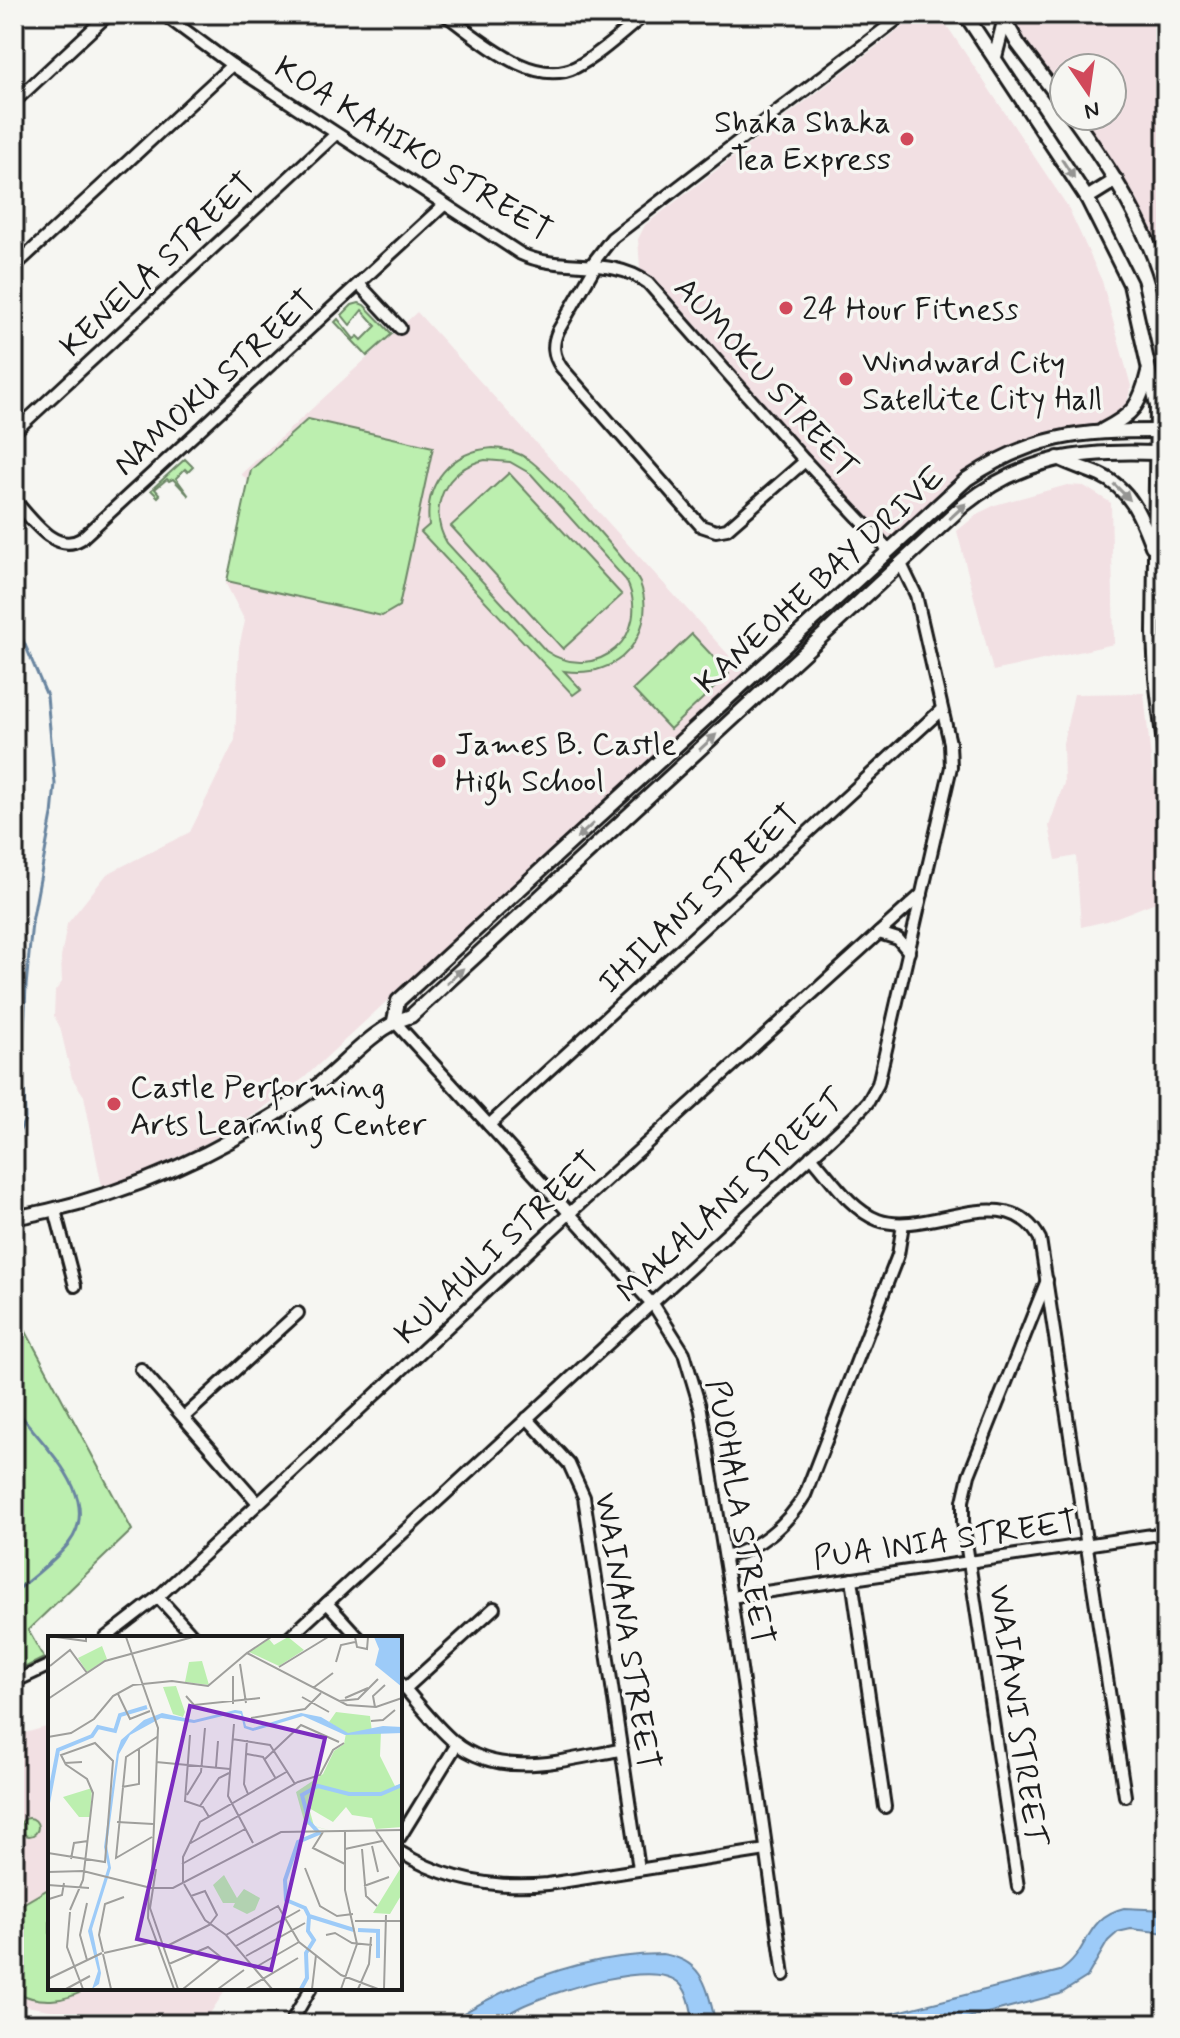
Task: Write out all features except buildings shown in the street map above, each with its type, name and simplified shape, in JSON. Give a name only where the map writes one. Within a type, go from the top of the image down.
[{"type":"main road","points":[[965,14],[1087,198],[1130,284],[1150,365],[1161,431],[1155,556],[1160,632],[1157,692],[1166,762]]},
{"type":"main road","points":[[995,57],[1002,15]]},
{"type":"main road","points":[[1002,15],[1018,44],[1048,84]]},
{"type":"main road","points":[[1083,132],[1116,180],[1147,245],[1166,297]]},
{"type":"main road","points":[[1087,198],[1116,180]]},
{"type":"main road","points":[[1101,431],[1134,409],[1141,398],[1150,365]]},
{"type":"main road","name":"KANEOHE BAY DRIVE","points":[[394,1021],[398,1001],[953,490],[997,460],[1046,440],[1101,431],[1161,431]]},
{"type":"main road","name":"KANEOHE BAY DRIVE","points":[[14,1218],[55,1210],[154,1179],[237,1139],[313,1089],[394,1021],[416,1012],[964,505],[990,486],[1018,471],[1058,458],[1101,452],[1161,453]]},
{"type":"main road","points":[[1058,458],[1105,477],[1122,490],[1141,516],[1155,556]]},
{"type":"main road","points":[[888,549],[901,564]]},
{"type":"main road","points":[[492,916],[505,929]]},
{"type":"street","points":[[14,102],[109,14]]},
{"type":"street","name":"KOA KAHIKO STREET","points":[[163,14],[232,65],[531,259],[557,265],[594,264]]},
{"type":"street","points":[[444,14],[526,68],[553,73],[570,70],[584,62],[646,14]]},
{"type":"street","points":[[805,461],[727,529],[711,531],[701,526],[557,362],[555,337],[594,264],[612,238],[904,14]]},
{"type":"street","points":[[14,267],[232,65]]},
{"type":"street","name":"KENELA STREET","points":[[14,432],[336,134]]},
{"type":"street","name":"NAMOKU STREET","points":[[14,500],[58,543],[69,544],[81,539],[444,205]]},
{"type":"street","name":"AUMOKU STREET","points":[[594,264],[630,273],[653,287],[805,461],[888,549]]},
{"type":"street","points":[[359,284],[400,328]]},
{"type":"street","name":"MAKALANI STREET","points":[[291,1636],[862,1109],[874,1093],[951,767],[950,743],[916,595],[901,564]]},
{"type":"street","name":"IHILANI STREET","points":[[489,1125],[941,710]]},
{"type":"street","name":"KULAULI STREET","points":[[108,1636],[158,1597],[569,1213],[922,894]]},
{"type":"street","points":[[879,933],[898,939],[909,952]]},
{"type":"street","name":"PUOHALA STREET","points":[[394,1021],[651,1303],[675,1337],[694,1381],[725,1557],[784,1975]]},
{"type":"street","points":[[811,1156],[864,1213],[880,1221],[903,1224],[989,1210],[1012,1213],[1025,1220],[1043,1246],[1085,1544],[1106,1658],[1125,1796]]},
{"type":"street","points":[[55,1210],[75,1286]]},
{"type":"street","points":[[725,1557],[758,1545],[787,1518],[805,1495],[898,1255],[903,1224]]},
{"type":"street","name":"WAIAWI STREET","points":[[1018,1887],[963,1511],[967,1482],[1048,1278]]},
{"type":"street","points":[[184,1417],[298,1313]]},
{"type":"street","points":[[141,1369],[258,1503]]},
{"type":"street","name":"WAINANA STREET","points":[[527,1418],[569,1464],[584,1497],[639,1869]]},
{"type":"street","name":"PUA INIA STREET","points":[[731,1597],[1166,1533]]},
{"type":"street","points":[[852,1579],[885,1807]]},
{"type":"street","points":[[158,1597],[193,1636]]},
{"type":"street","points":[[327,1603],[357,1636]]},
{"type":"street","points":[[494,1608],[402,1686],[457,1744],[477,1756],[510,1765],[531,1765],[620,1750]]},
{"type":"street","points":[[14,1682],[48,1666]]},
{"type":"street","points":[[402,1834],[457,1744]]},
{"type":"street","points":[[402,1853],[440,1872],[494,1885],[548,1884],[766,1850]]},
{"type":"street","points":[[293,2023],[310,1990]]},
{"type":"shaded area","points":[[919,14],[936,15],[943,20],[1068,207],[1102,281],[1131,386],[1127,403],[1114,418],[1043,435],[991,460],[897,535],[884,538],[875,534],[666,293],[640,268],[638,239],[645,225]]},
{"type":"shaded area","points":[[1028,14],[1166,14],[1166,316],[1151,254],[1085,132],[1128,132],[1128,52],[1048,52],[1048,79],[1020,42],[1017,29],[1020,20]]},
{"type":"shaded area","name":"James B. Castle High School","points":[[417,312],[745,673],[631,783],[473,921],[304,1078],[255,1114],[203,1145],[147,1171],[102,1187],[84,1096],[72,1078],[60,1027],[54,1016],[55,991],[62,982],[61,958],[67,924],[107,874],[190,832],[235,740],[239,647],[245,621],[226,584],[248,481],[241,474]]},
{"type":"shaded area","points":[[1067,485],[1084,486],[1111,503],[1114,644],[993,671],[957,531],[979,513],[995,505]]},
{"type":"shaded area","points":[[1144,693],[1152,769],[1166,835],[1166,898],[1107,921],[1081,927],[1076,856],[1056,860],[1049,826],[1064,783],[1063,743],[1074,694]]},
{"type":"shaded area","points":[[48,1727],[48,1990],[226,1990],[203,2024],[131,2024],[14,2004],[14,1736]]},
{"type":"green space","points":[[359,303],[392,334],[367,356],[335,322],[338,319],[354,339],[358,336],[362,340],[376,326],[362,310],[350,325],[342,315],[352,305]]},
{"type":"green space","points":[[308,419],[433,447],[399,606],[382,616],[227,581],[251,470]]},
{"type":"green space","points":[[503,449],[528,459],[588,519],[640,583],[644,613],[635,642],[609,666],[587,672],[564,671],[581,689],[573,695],[421,532],[429,525],[431,496],[443,472],[465,455],[478,450]],"holes":[[[485,460],[510,462],[531,474],[626,580],[633,600],[632,619],[626,636],[615,649],[601,658],[584,662],[565,660],[546,651],[447,543],[439,516],[440,503],[450,481],[471,464]]]},
{"type":"green space","points":[[185,459],[193,467],[188,472],[185,469],[176,478],[189,496],[173,479],[167,479],[155,489],[160,495],[158,497],[151,490]]},
{"type":"green space","points":[[509,473],[622,595],[563,649],[451,526]]},
{"type":"green space","points":[[692,634],[729,674],[670,729],[633,690]]},
{"type":"green space","points":[[14,1309],[132,1530],[28,1630],[44,1658],[14,1673]]},
{"type":"green space","points":[[25,1818],[33,1818],[38,1827],[36,1834],[25,1836],[20,1831],[20,1823]]},
{"type":"green space","points":[[48,1889],[48,1990],[84,1990],[70,1997],[51,2000],[32,1998],[14,1991],[14,1909]]},
{"type":"water","points":[[1124,1908],[1166,1910],[1166,1933],[1131,1929],[1118,1932],[1108,1941],[1087,1977],[1060,1994],[945,2024],[862,2024],[882,2016],[1060,1971],[1070,1964],[1101,1920]]},
{"type":"water","points":[[662,1954],[676,1957],[696,1970],[706,1988],[716,2024],[694,2024],[688,1998],[680,1984],[667,1977],[650,1974],[582,1985],[527,2004],[488,2023],[446,2024],[496,1995],[549,1974],[604,1959]]},
{"type":"waterway","points":[[14,619],[47,696],[55,784],[32,922],[26,986],[23,1053],[25,1119],[14,1144]]},
{"type":"waterway","points":[[14,1406],[64,1471],[79,1507],[78,1525],[69,1543],[14,1593]]},
{"type":"place","name":"Shaka Shaka Tea Express","points":[[907,139]]},
{"type":"place","name":"24 Hour Fitness","points":[[786,308]]},
{"type":"place","name":"Windward City Satellite City Hall","points":[[846,379]]},
{"type":"place","name":"James B. Castle High School","points":[[439,761]]},
{"type":"place","name":"Castle Performing Arts Learning Center","points":[[114,1104]]}]
